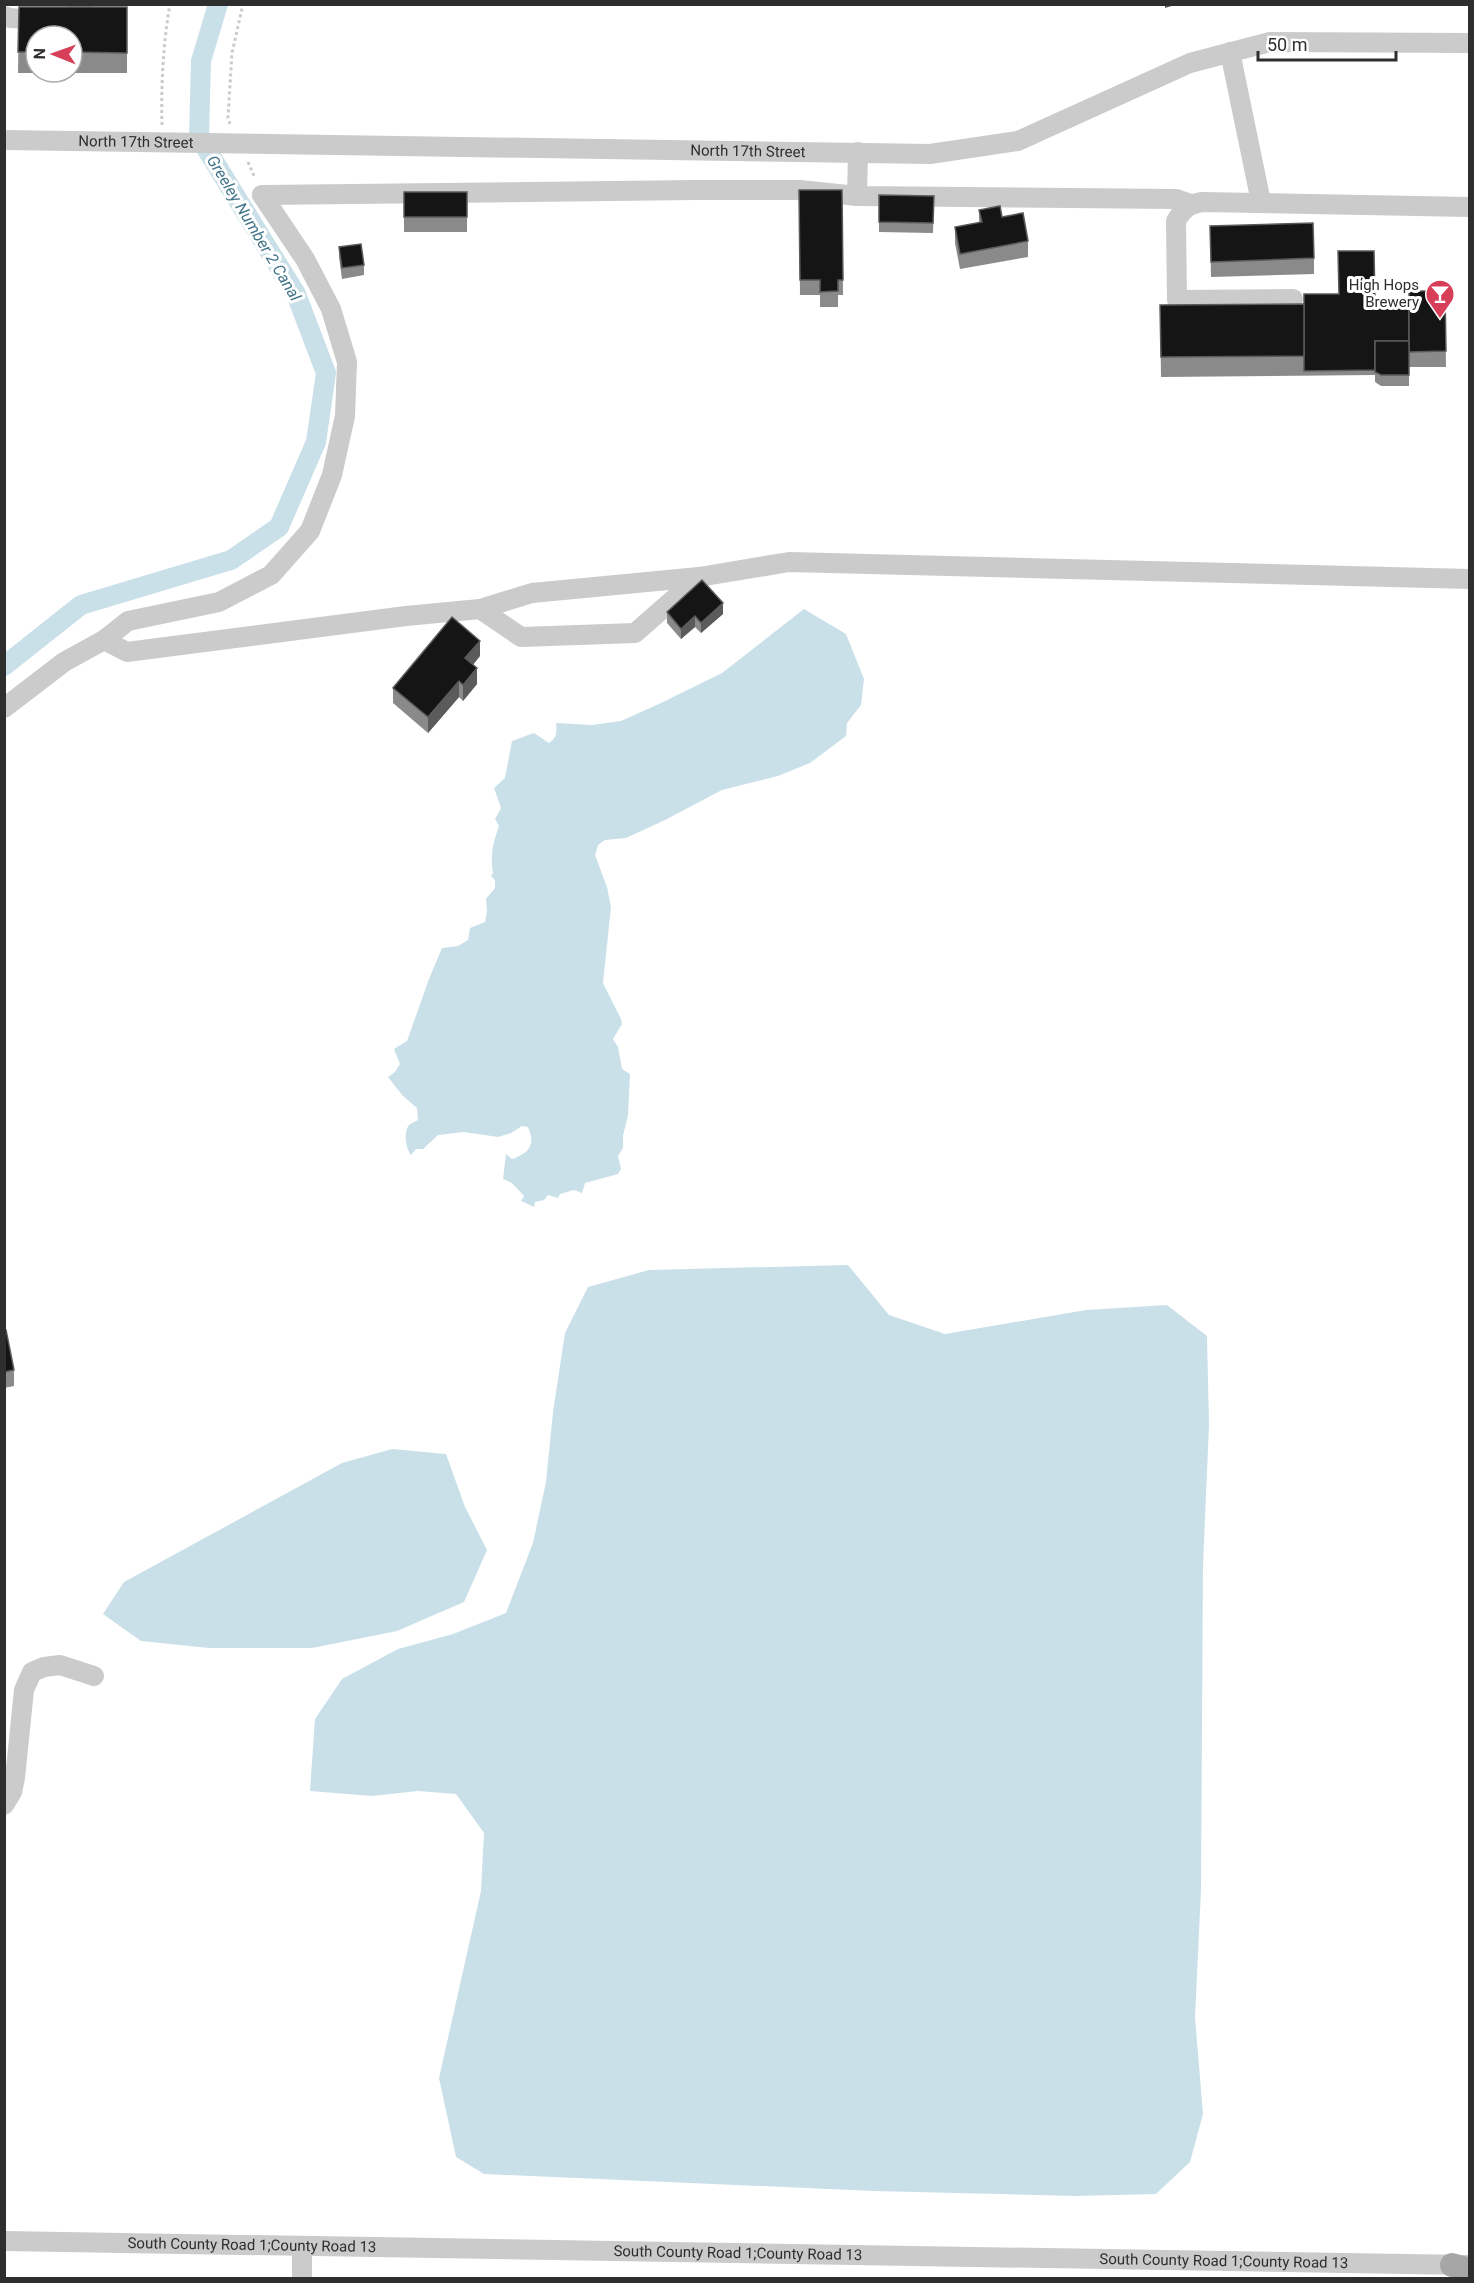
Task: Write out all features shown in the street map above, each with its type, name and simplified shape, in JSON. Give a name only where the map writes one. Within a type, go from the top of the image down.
[{"type":"street","points":[[4,16],[66,19],[80,12],[84,4]]},
{"type":"street","name":"North 17th Street","points":[[4,140],[930,154],[1017,141],[1190,63],[1270,42],[1470,43]]},
{"type":"street","points":[[1230,52],[1261,202]]},
{"type":"street","points":[[857,196],[858,152]]},
{"type":"street","points":[[262,195],[695,189],[800,190],[857,196],[1176,199],[1190,204],[1261,202],[1470,207]]},
{"type":"street","points":[[4,708],[64,662],[104,640],[128,621],[219,602],[271,575],[310,531],[332,474],[345,416],[347,362],[331,309],[305,259],[262,195]]},
{"type":"street","points":[[1190,204],[1176,221],[1177,300],[1293,299]]},
{"type":"street","points":[[104,640],[127,652],[406,616],[480,609],[532,593],[699,577],[789,562],[1470,579]]},
{"type":"street","points":[[480,609],[521,637],[635,633],[699,577]]},
{"type":"street","points":[[4,1805],[12,1792],[15,1778],[24,1690],[32,1672],[44,1667],[60,1665],[94,1676]]},
{"type":"street","name":"South County Road 1;County Road 13","points":[[4,2241],[1464,2267]]},
{"type":"street","points":[[302,2246],[302,2278]]},
{"type":"path","points":[[163,143],[161,88],[170,4]]},
{"type":"path","points":[[243,4],[232,54],[228,118],[262,195]]},
{"type":"water","points":[[804,609],[846,634],[864,679],[861,705],[847,723],[846,736],[810,763],[778,776],[722,790],[626,838],[605,840],[598,845],[595,855],[607,887],[611,907],[603,983],[621,1019],[622,1024],[613,1039],[618,1047],[622,1069],[630,1074],[628,1115],[623,1148],[618,1156],[621,1169],[618,1174],[585,1183],[582,1193],[574,1190],[560,1194],[558,1198],[548,1195],[544,1200],[535,1202],[534,1207],[521,1201],[524,1196],[512,1183],[503,1179],[506,1154],[512,1159],[527,1151],[531,1143],[528,1127],[522,1126],[498,1137],[464,1132],[438,1135],[423,1149],[416,1149],[411,1155],[406,1132],[409,1125],[418,1120],[417,1108],[403,1096],[388,1077],[400,1064],[394,1049],[407,1041],[442,948],[458,946],[468,940],[470,928],[485,922],[486,899],[495,888],[495,880],[491,876],[493,873],[492,855],[499,826],[495,819],[501,808],[494,788],[505,778],[512,741],[534,733],[549,743],[556,734],[556,723],[592,725],[621,721],[661,703],[722,673]]},
{"type":"water","points":[[848,1265],[889,1315],[945,1334],[1086,1310],[1167,1305],[1207,1336],[1209,1425],[1203,1566],[1201,1890],[1195,2017],[1203,2114],[1190,2162],[1156,2194],[1075,2196],[874,2191],[484,2174],[456,2157],[439,2078],[481,1891],[484,1833],[456,1794],[418,1791],[372,1796],[310,1791],[315,1719],[342,1679],[398,1649],[453,1634],[506,1613],[533,1543],[546,1482],[553,1412],[565,1333],[588,1287],[649,1270]]},
{"type":"water","points":[[392,1449],[446,1454],[465,1507],[487,1550],[464,1602],[397,1631],[312,1648],[209,1648],[141,1641],[103,1614],[124,1582],[342,1463]]},
{"type":"building","points":[[19,7],[127,7],[127,53],[84,52],[84,24],[24,24],[24,52],[18,52]]},
{"type":"building","points":[[799,190],[842,190],[843,280],[838,280],[838,291],[820,292],[820,280],[800,280]]},
{"type":"building","points":[[404,192],[467,192],[467,217],[404,217]]},
{"type":"building","points":[[879,195],[934,196],[933,223],[879,222]]},
{"type":"building","points":[[1000,206],[1002,217],[1023,213],[1028,241],[960,254],[955,227],[982,222],[979,210]]},
{"type":"building","points":[[1313,223],[1314,258],[1211,262],[1210,226]]},
{"type":"building","points":[[361,244],[364,265],[342,268],[339,247]]},
{"type":"building","points":[[1338,251],[1374,251],[1375,302],[1409,302],[1409,341],[1375,341],[1375,370],[1304,371],[1304,294],[1339,294]]},
{"type":"building","points":[[1409,291],[1445,291],[1446,351],[1409,352]]},
{"type":"building","points":[[1304,304],[1304,356],[1161,357],[1160,305]]},
{"type":"building","points":[[1375,341],[1409,341],[1409,375],[1381,375],[1375,372]]},
{"type":"building","points":[[702,580],[723,603],[701,623],[695,616],[681,629],[667,612]]},
{"type":"building","points":[[452,617],[480,641],[465,658],[477,668],[463,685],[459,681],[428,717],[393,688]]},
{"type":"building","points":[[6,1330],[14,1370],[4,1372],[4,1331]]},
{"type":"waterway","name":"Greeley Number 2 Canal","points":[[4,666],[81,605],[231,560],[279,527],[316,442],[326,373],[296,294],[199,137],[201,61],[218,4]]},
{"type":"place","name":"High Hops Brewery","points":[[1440,320]]}]
